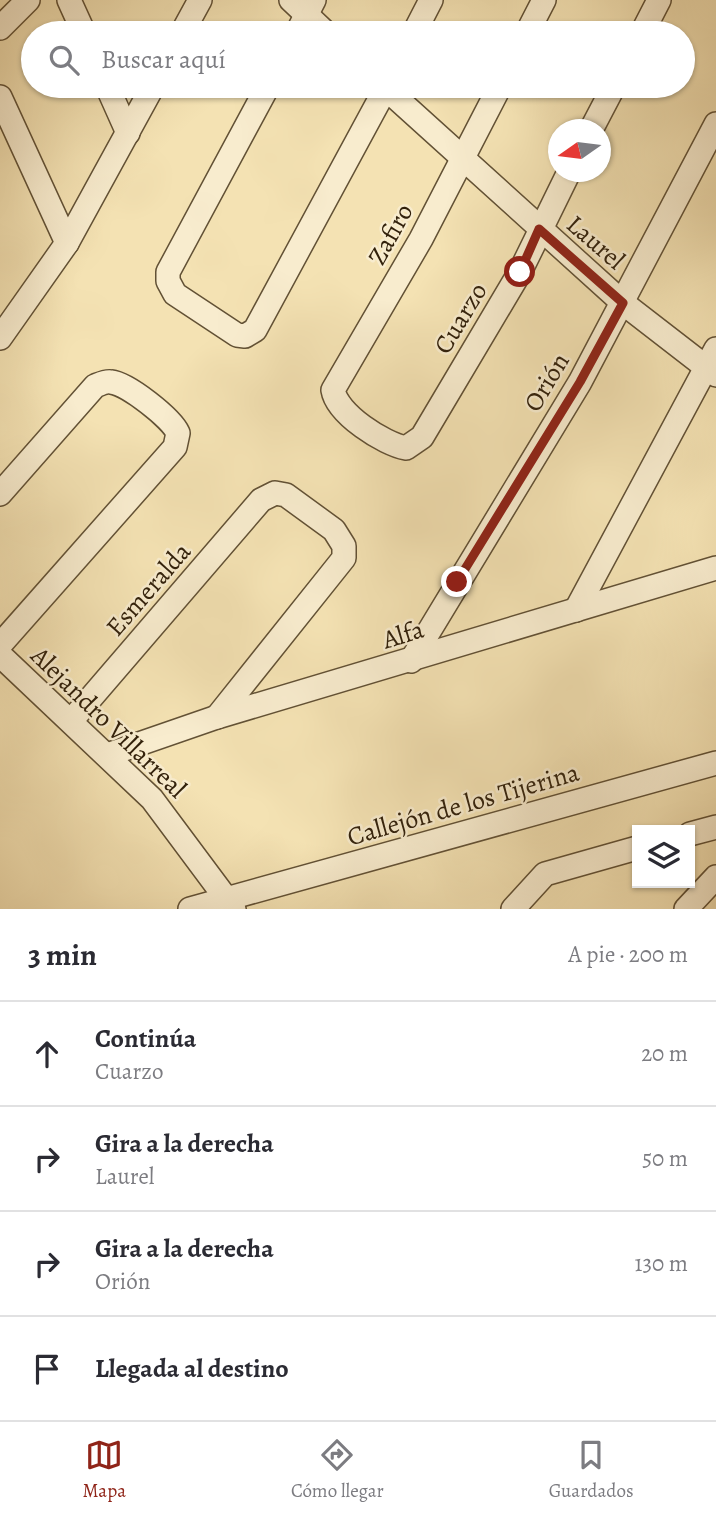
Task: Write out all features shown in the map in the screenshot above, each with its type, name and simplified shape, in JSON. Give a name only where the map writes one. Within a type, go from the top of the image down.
[{"type":"street","points":[[0,28],[28,0]]},
{"type":"street","points":[[69,0],[79,21]]},
{"type":"street","points":[[188,21],[200,0]]},
{"type":"street","points":[[420,21],[431,0]]},
{"type":"street","points":[[533,21],[544,0]]},
{"type":"street","points":[[648,21],[659,0]]},
{"type":"street","points":[[0,97],[67,243]]},
{"type":"street","points":[[112,98],[128,133]]},
{"type":"street","points":[[0,338],[67,243],[147,98]]},
{"type":"street","points":[[262,98],[168,272],[170,289],[237,335],[245,336],[255,330],[379,98]]},
{"type":"street","name":"Laurel","points":[[397,98],[623,303],[713,363]]},
{"type":"street","name":"Zafiro","points":[[406,448],[395,446],[340,408],[333,390],[421,239],[494,98]]},
{"type":"street","points":[[598,119],[608,98]]},
{"type":"street","name":"Orión","points":[[411,661],[580,382],[716,124]]},
{"type":"street","name":"Cuarzo","points":[[406,448],[422,437],[520,272],[564,182]]},
{"type":"street","points":[[576,610],[713,363]]},
{"type":"street","points":[[0,494],[95,386],[110,382],[168,417],[174,426],[178,440],[175,447],[0,645]]},
{"type":"street","name":"Esmeralda","points":[[71,721],[269,495],[286,495],[334,530],[344,546],[344,558],[217,718]]},
{"type":"street","name":"Alfa","points":[[107,755],[217,718],[716,568]]},
{"type":"street","name":"Alejandro Villarreal","points":[[0,656],[107,755],[176,827],[229,904]]},
{"type":"street","name":"Callejón de los Tijerina","points":[[190,909],[229,904],[716,763]]},
{"type":"street","points":[[695,833],[716,827]]},
{"type":"street","points":[[513,909],[545,874],[632,849]]},
{"type":"street","points":[[686,909],[716,877]]},
{"type":"route","points":[[457,582],[580,382],[623,303],[539,229],[520,272]]}]
